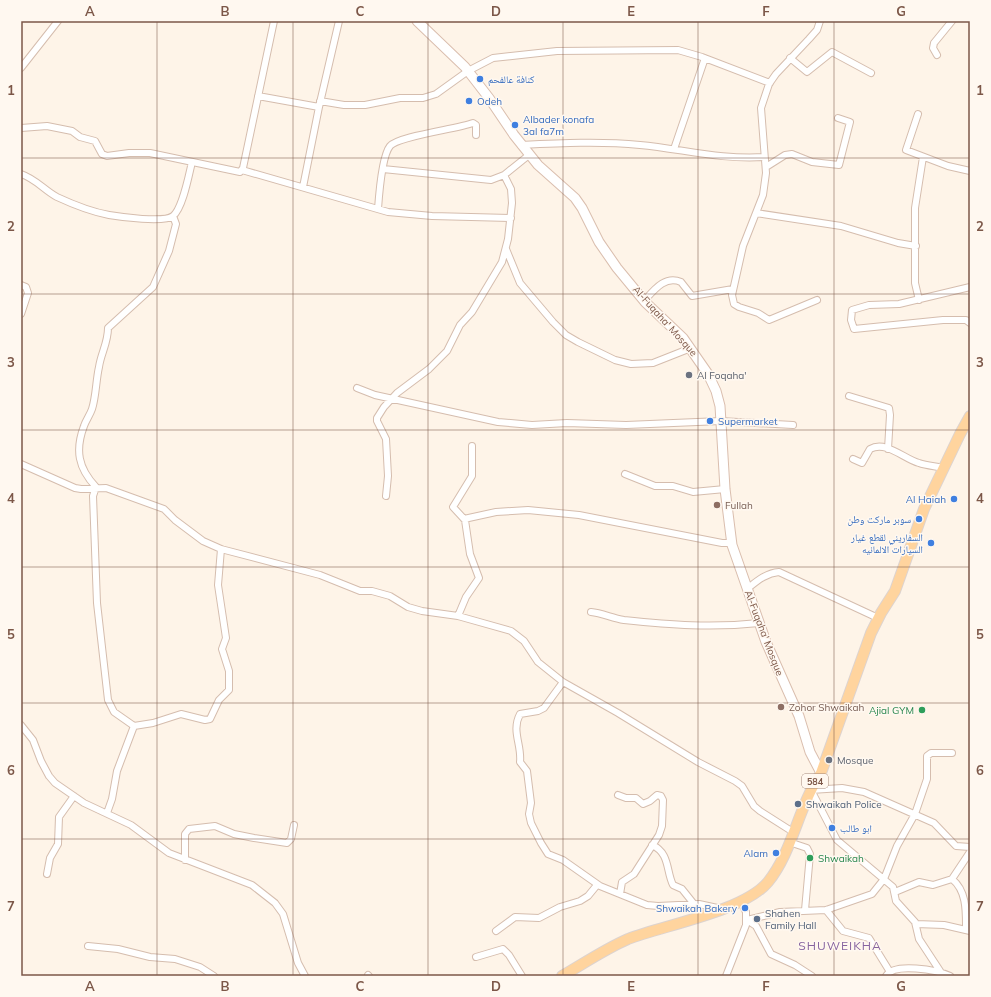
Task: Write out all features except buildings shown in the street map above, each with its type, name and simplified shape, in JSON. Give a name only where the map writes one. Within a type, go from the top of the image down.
[{"type":"main road","points":[[944,468],[970,416]]},
{"type":"main road","points":[[944,468],[970,428]]},
{"type":"main road","name":"584","points":[[562,976],[626,940],[722,909],[741,901],[756,893],[769,881],[789,842],[810,790],[821,773],[857,670],[878,618],[894,591],[924,509],[944,468]]},
{"type":"street","points":[[21,68],[58,21]]},
{"type":"street","points":[[242,170],[274,21]]},
{"type":"street","points":[[303,187],[319,104],[339,21]]},
{"type":"street","name":"Al-Fuqaha' Mosque","points":[[417,21],[468,71],[521,145],[538,165],[575,198],[582,208],[599,242],[644,301],[683,338],[708,374],[716,391],[721,421],[724,489],[732,543],[759,623],[799,716],[810,752],[821,773]]},
{"type":"street","points":[[817,300],[769,320],[762,314],[734,304],[732,295],[743,246],[762,196],[766,167],[761,108],[770,83],[790,58],[817,30],[820,21]]},
{"type":"street","points":[[937,55],[933,48],[934,44],[952,21]]},
{"type":"street","points":[[258,96],[319,104],[344,105],[365,105],[400,98],[424,98],[436,94],[468,71],[493,58],[557,51],[678,50],[705,58],[770,83]]},
{"type":"street","points":[[790,58],[807,72],[832,52],[871,72]]},
{"type":"street","points":[[674,149],[705,58]]},
{"type":"street","points":[[918,114],[906,150],[948,166],[970,171]]},
{"type":"street","points":[[766,167],[785,156],[792,154],[812,162],[839,166],[850,122],[838,118]]},
{"type":"street","points":[[378,209],[383,169],[390,146],[400,140],[473,123],[476,125],[476,135]]},
{"type":"street","points":[[21,128],[47,126],[72,131],[80,137],[95,141],[102,154],[107,156],[129,153],[150,153],[236,172],[242,170],[378,209],[406,214],[511,218]]},
{"type":"street","points":[[521,145],[607,142],[731,157],[764,157]]},
{"type":"street","points":[[383,169],[486,181],[504,175],[530,155]]},
{"type":"street","points":[[919,300],[915,283],[915,208],[923,157]]},
{"type":"street","points":[[21,174],[33,179],[56,197],[108,215],[161,219],[173,216],[184,197],[192,162]]},
{"type":"street","points":[[386,496],[388,476],[386,439],[376,421],[379,413],[392,399],[430,369],[447,351],[460,325],[472,312],[502,262],[511,218],[511,189],[504,175]]},
{"type":"street","points":[[756,213],[841,226],[898,243],[916,246]]},
{"type":"street","points":[[96,487],[86,474],[78,454],[83,428],[94,404],[99,366],[107,344],[108,328],[153,287],[169,251],[176,224],[173,216]]},
{"type":"street","points":[[506,248],[520,283],[553,322],[566,335],[578,342],[615,360],[631,364],[653,363],[691,348]]},
{"type":"street","points":[[644,301],[657,286],[669,280],[681,282],[692,296],[733,289]]},
{"type":"street","points":[[21,285],[26,287],[28,293],[21,314]]},
{"type":"street","points":[[970,288],[899,304],[868,305],[854,309],[851,316],[854,329],[943,320],[966,320],[970,323]]},
{"type":"street","points":[[357,388],[375,396],[476,418],[512,423],[626,425],[721,421],[793,425]]},
{"type":"street","points":[[849,396],[888,408],[890,415],[888,449]]},
{"type":"street","points":[[458,616],[466,598],[480,578],[470,554],[464,519],[453,507],[472,476],[472,446]]},
{"type":"street","points":[[853,459],[862,463],[872,448],[888,449],[919,463],[944,468]]},
{"type":"street","points":[[21,464],[75,488],[81,489],[96,487],[119,491],[164,509],[175,520],[203,541],[220,549],[306,571],[360,591],[390,596],[408,607],[422,611],[458,616],[511,631],[517,635],[538,662],[563,682],[618,713],[698,762],[735,781],[742,786],[754,806],[793,832]]},
{"type":"street","points":[[624,474],[655,486],[673,486],[693,492],[724,489]]},
{"type":"street","points":[[96,487],[93,496],[97,603],[108,700],[114,712],[134,726],[157,722],[181,714],[205,720],[210,719],[219,700],[227,693],[229,671],[222,649],[226,638],[218,585],[220,549]]},
{"type":"street","points":[[464,519],[496,512],[528,510],[579,515],[722,543],[732,543]]},
{"type":"street","points":[[747,589],[771,572],[779,572],[878,618]]},
{"type":"street","points":[[591,612],[603,613],[625,620],[704,627],[759,623]]},
{"type":"street","points":[[563,682],[544,708],[538,712],[523,713],[519,716],[516,737],[521,755],[520,762],[526,771],[531,803],[529,814],[535,832],[548,854],[563,860],[597,885],[653,906],[694,904],[722,909]]},
{"type":"street","points":[[21,725],[33,740],[41,762],[51,780],[74,796],[132,825],[169,853],[252,885],[278,906],[284,917],[298,963],[305,976]]},
{"type":"street","points":[[107,813],[112,799],[117,771],[134,726]]},
{"type":"street","points":[[747,920],[780,912],[826,910],[872,894],[884,879],[897,846],[915,814],[927,779],[927,756],[931,753],[952,753]]},
{"type":"street","points":[[940,971],[919,939],[916,924],[896,901],[893,887],[837,840],[810,790],[842,788],[864,792],[934,823],[956,846],[970,848]]},
{"type":"street","points":[[618,795],[626,798],[636,798],[642,804],[650,801],[656,796],[662,798],[662,826],[659,835],[634,874],[622,882],[620,894]]},
{"type":"street","points":[[47,874],[50,858],[58,844],[59,816],[74,796]]},
{"type":"street","points":[[185,860],[185,834],[189,829],[216,826],[234,834],[287,843],[291,840],[294,825]]},
{"type":"street","points":[[789,842],[806,848],[810,854],[805,910]]},
{"type":"street","points":[[652,846],[659,849],[666,858],[673,885],[682,889],[694,904]]},
{"type":"street","points":[[895,892],[919,882],[933,885],[952,879],[970,852]]},
{"type":"street","points":[[916,924],[944,925],[968,931],[962,891],[959,884],[952,879]]},
{"type":"street","points":[[496,931],[515,917],[539,918],[560,907],[580,901],[597,885]]},
{"type":"street","points":[[727,976],[747,920],[746,912],[741,901]]},
{"type":"street","points":[[826,910],[843,931],[869,938],[888,974],[903,969],[933,969],[950,976]]},
{"type":"street","points":[[747,920],[756,926],[771,954],[795,965],[812,976]]},
{"type":"street","points":[[88,946],[118,949],[150,956],[175,959],[200,967],[214,976]]},
{"type":"street","points":[[476,957],[503,949],[509,954],[522,976]]},
{"type":"place","name":"كنافة عالفحم","points":[[480,79]]},
{"type":"place","name":"Odeh","points":[[469,101]]},
{"type":"place","name":"Albader konafa 3al fa7m","points":[[515,125]]},
{"type":"place","name":"Al Foqaha'","points":[[689,375]]},
{"type":"place","name":"Supermarket","points":[[710,421]]},
{"type":"place","name":"Al Haiah","points":[[954,499]]},
{"type":"place","name":"Fullah","points":[[717,505]]},
{"type":"place","name":"سوبر ماركت وطن","points":[[919,519]]},
{"type":"place","name":"السفاريني لقطع غيار السيارات الالمانيه","points":[[931,543]]},
{"type":"place","name":"Zohor Shwaikah","points":[[781,707]]},
{"type":"place","name":"Ajial GYM","points":[[922,710]]},
{"type":"place","name":"Mosque","points":[[829,760]]},
{"type":"place","name":"Shwaikah Police","points":[[798,804]]},
{"type":"place","name":"ابو طالب","points":[[832,828]]},
{"type":"place","name":"Alam","points":[[776,853]]},
{"type":"place","name":"Shwaikah","points":[[810,858]]},
{"type":"place","name":"Shwaikah Bakery","points":[[745,908]]},
{"type":"place","name":"Shahen Family Hall","points":[[757,919]]},
{"type":"district","name":"SHUWEIKHA","points":[[840,945]]}]
